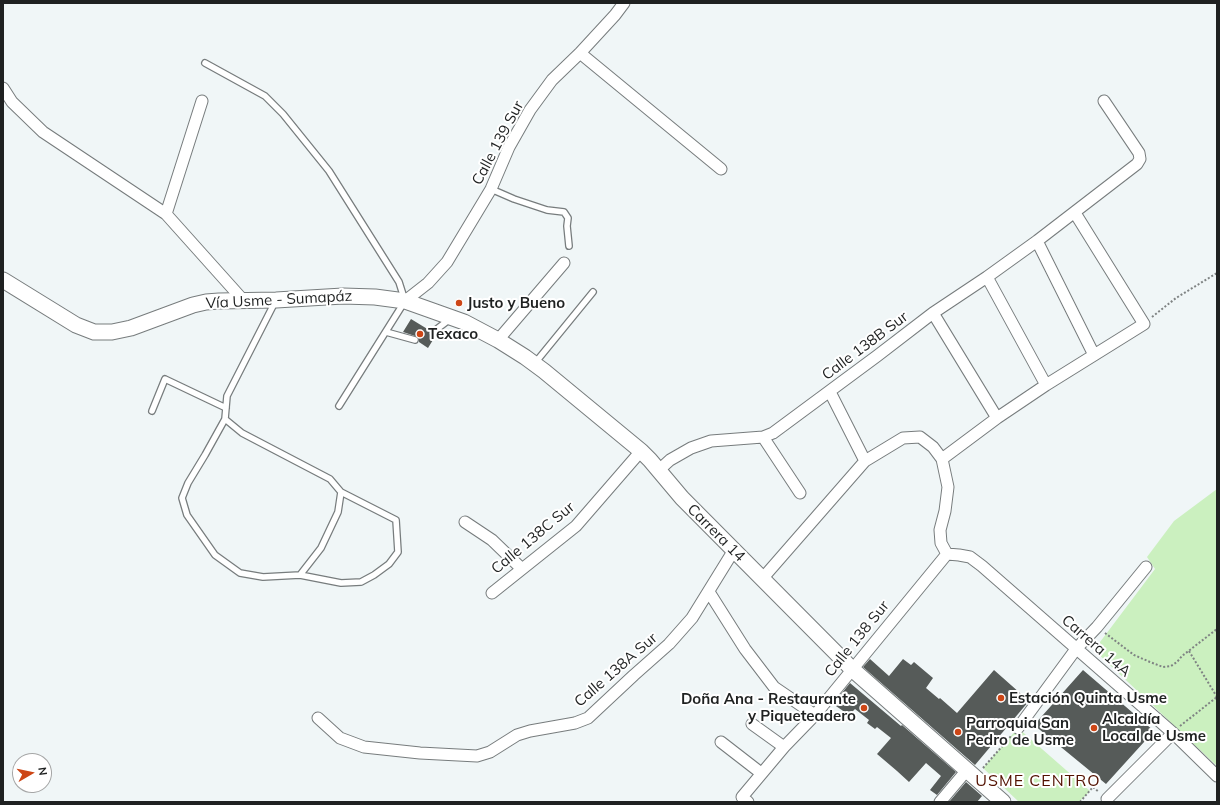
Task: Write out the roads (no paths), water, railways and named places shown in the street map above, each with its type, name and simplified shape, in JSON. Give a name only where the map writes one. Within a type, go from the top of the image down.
[{"type":"street","name":"Calle 139 Sur","points":[[405,301],[428,283],[447,262],[491,189],[509,147],[530,110],[552,80],[580,53],[624,3]]},
{"type":"street","points":[[580,53],[721,169]]},
{"type":"street","points":[[3,88],[12,102],[42,132],[166,214],[243,300]]},
{"type":"street","points":[[166,214],[202,101]]},
{"type":"street","name":"Calle 138B Sur","points":[[659,470],[670,460],[691,448],[711,441],[763,437],[773,433],[830,392],[933,313],[1037,241],[1137,164],[1140,159],[1138,153],[1104,101]]},
{"type":"street","points":[[942,459],[997,418],[1046,385],[1144,324],[1074,212]]},
{"type":"street","points":[[1037,241],[1094,355]]},
{"type":"street","points":[[498,340],[564,262]]},
{"type":"street","points":[[987,277],[1046,385]]},
{"type":"street","name":"Vía Usme - Sumapáz","points":[[3,280],[76,325],[94,332],[112,332],[131,328],[187,307],[206,302],[356,296],[405,301]]},
{"type":"street","name":"Carrera 14","points":[[405,301],[464,322],[498,340],[534,364],[641,452],[659,470],[682,498],[852,669],[1003,802]]},
{"type":"street","points":[[933,313],[997,418]]},
{"type":"street","points":[[830,392],[866,461]]},
{"type":"street","points":[[763,437],[800,493]]},
{"type":"street","points":[[762,579],[866,461],[903,438],[920,437],[933,447],[942,459],[948,487],[945,510],[940,530],[941,543],[947,554]]},
{"type":"street","name":"Calle 138C Sur","points":[[492,593],[576,526],[641,452]]},
{"type":"street","points":[[464,522],[492,540],[522,569]]},
{"type":"street","name":"Calle 138A Sur","points":[[318,718],[340,738],[364,747],[434,754],[477,756],[490,752],[518,735],[530,731],[576,723],[588,718],[669,644],[692,618],[734,550]]},
{"type":"street","name":"Carrera 14A","points":[[947,554],[970,557],[982,566],[1173,733],[1217,776]]},
{"type":"street","name":"Calle 138 Sur","points":[[745,800],[761,773],[816,714],[947,554]]},
{"type":"street","points":[[1018,728],[1076,649],[1097,627],[1146,567]]},
{"type":"street","points":[[709,592],[745,649],[774,687],[816,714]]},
{"type":"street","points":[[752,724],[784,747]]},
{"type":"street","points":[[1107,799],[1173,733]]},
{"type":"street","points":[[721,742],[761,773]]},
{"type":"street","points":[[940,802],[971,773]]},
{"type":"lane","points":[[205,63],[265,96],[283,114],[329,171],[399,282],[405,301],[339,406]]},
{"type":"lane","points":[[491,189],[527,204],[547,210],[564,212],[568,218],[567,226],[570,246]]},
{"type":"lane","points":[[534,364],[593,292]]},
{"type":"lane","points":[[225,419],[242,433],[330,479],[341,492],[396,520],[398,552],[389,564],[361,582],[341,583],[300,575],[263,577],[240,573],[215,555],[187,515],[182,498],[188,483],[225,419],[227,396],[276,300]]},
{"type":"lane","points":[[432,332],[452,318]]},
{"type":"lane","points":[[386,332],[415,340]]},
{"type":"lane","points":[[152,411],[166,379],[226,408]]},
{"type":"lane","points":[[300,575],[321,548],[338,512],[341,492]]},
{"type":"place","name":"Justo y Bueno","points":[[459,303]]},
{"type":"place","name":"Texaco","points":[[420,334]]},
{"type":"place","name":"Estación Quinta Usme","points":[[1001,698]]},
{"type":"place","name":"Doña Ana - Restaurante y Piqueteadero","points":[[864,708]]},
{"type":"place","name":"Alcaldía Local de Usme","points":[[1094,728]]},
{"type":"place","name":"Parroquia San Pedro de Usme","points":[[958,732]]},
{"type":"district","name":"USME CENTRO","points":[[1038,781]]}]
